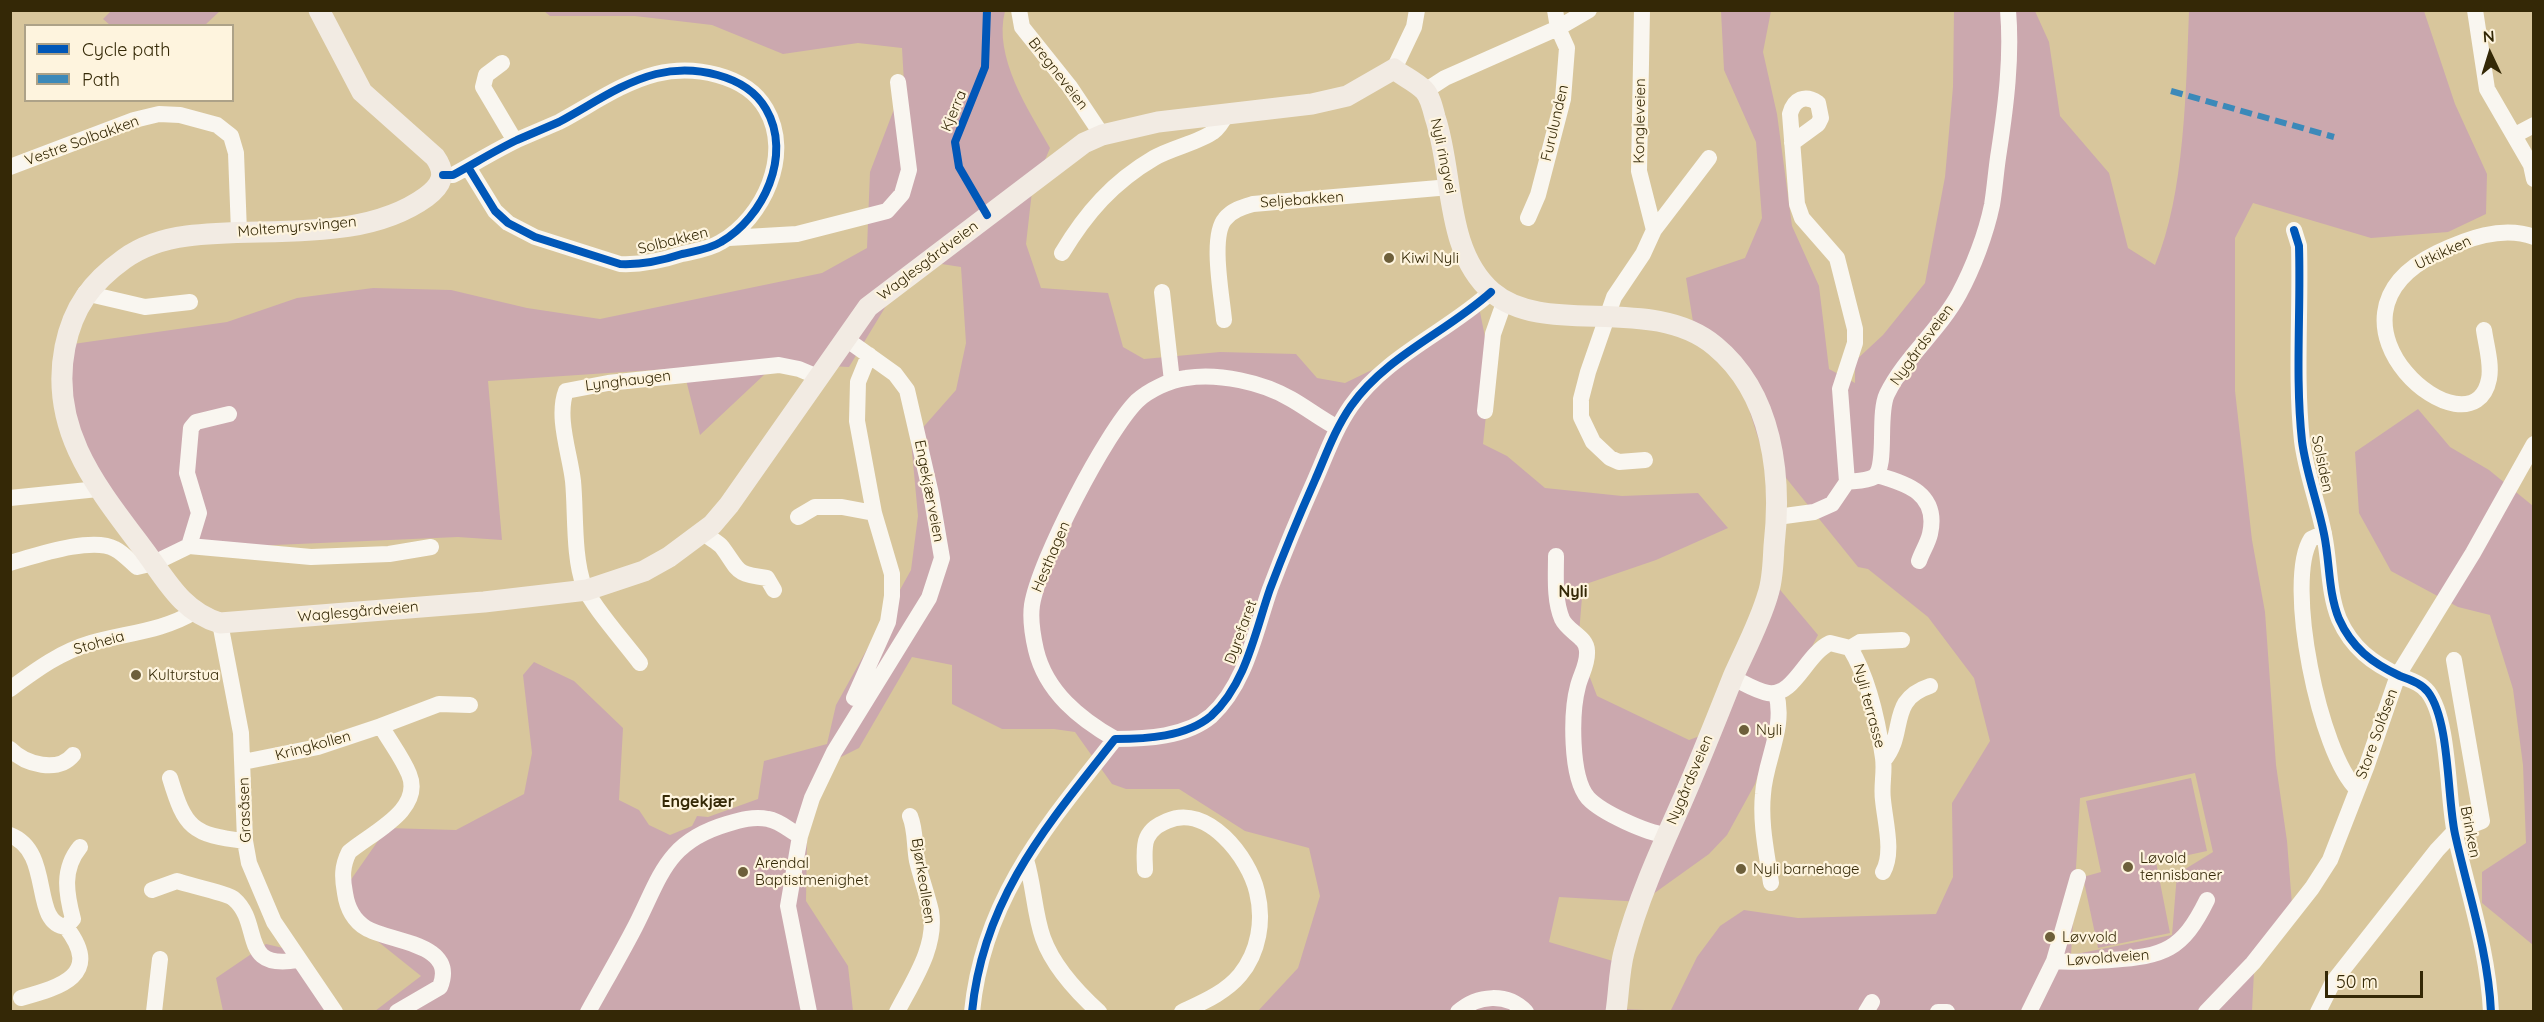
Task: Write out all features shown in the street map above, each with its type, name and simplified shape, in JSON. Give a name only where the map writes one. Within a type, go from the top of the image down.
[{"type":"main road","points":[[319,10],[362,92],[435,157],[442,167],[443,175]]},
{"type":"main road","points":[[1394,69],[1425,91]]},
{"type":"main road","name":"Waglesgårdveien","points":[[98,489],[154,563],[171,590],[194,612],[220,623],[484,602],[587,590],[644,571],[703,532],[750,478],[868,307],[1024,185],[1084,143],[1102,135],[1158,122],[1312,104],[1347,96],[1394,69]]},
{"type":"main road","name":"Nyli ringvei","points":[[1425,91],[1440,130],[1464,254],[1470,267],[1498,296]]},
{"type":"main road","name":"Moltemyrsvingen","points":[[98,489],[68,427],[63,412],[61,379],[69,329],[86,293],[106,272],[143,248],[162,240],[239,232],[322,228],[383,218],[416,204],[438,188],[443,175]]},
{"type":"main road","points":[[1498,296],[1536,311],[1600,316]]},
{"type":"main road","name":"Nygårdsveien","points":[[1600,316],[1638,317],[1684,327],[1717,348],[1742,373],[1757,402],[1772,451],[1777,478],[1777,517],[1768,595],[1666,835],[1624,953],[1616,1011]]},
{"type":"street","name":"Bregneveien","points":[[1019,10],[1022,27],[1070,87],[1102,135]]},
{"type":"street","points":[[1394,69],[1414,27],[1417,10]]},
{"type":"street","name":"Furulunden","points":[[1527,218],[1538,195],[1563,99],[1567,48],[1557,28],[1555,10]]},
{"type":"street","points":[[1425,91],[1496,53],[1557,28],[1590,10]]},
{"type":"street","name":"Kongleveien","points":[[1642,10],[1640,171],[1654,230]]},
{"type":"street","name":"Nygårdsveien","points":[[1876,475],[1882,460],[1881,416],[1887,393],[1900,373],[1930,337],[1959,294],[1992,205],[2007,94],[2008,10]]},
{"type":"street","points":[[2475,10],[2487,89],[2497,111],[2515,135],[2531,165],[2534,179]]},
{"type":"street","points":[[502,63],[486,75],[483,87],[515,141]]},
{"type":"street","name":"Solbakken","points":[[443,175],[453,175],[515,141],[558,122],[607,94],[656,74],[700,71],[740,85],[766,108],[771,119],[776,152],[773,173],[765,196],[748,221],[719,244],[653,263],[620,264],[535,237],[508,223],[495,211],[468,167]]},
{"type":"street","name":"Solbakken","points":[[729,238],[797,234],[887,211],[902,194],[909,170],[898,81]]},
{"type":"street","points":[[1062,253],[1081,220],[1098,201],[1151,159],[1171,148],[1213,132],[1227,113]]},
{"type":"street","name":"Vestre Solbakken","points":[[10,167],[134,120],[159,114],[180,115],[217,124],[231,136],[236,153],[239,232]]},
{"type":"street","points":[[2515,135],[2534,125]]},
{"type":"street","points":[[1777,517],[1814,512],[1832,504],[1847,482],[1840,389],[1856,343],[1855,329],[1837,258],[1803,218],[1797,204],[1792,143]]},
{"type":"street","points":[[1645,460],[1619,462],[1610,458],[1593,442],[1581,417],[1581,399],[1600,316],[1643,254],[1654,230],[1709,158]]},
{"type":"street","name":"Seljebakken","points":[[1224,320],[1218,242],[1220,228],[1233,212],[1253,204],[1450,187]]},
{"type":"street","name":"Solsiden","points":[[2294,230],[2299,246],[2300,412],[2303,444],[2324,534],[2333,600],[2340,619],[2362,654],[2398,675]]},
{"type":"street","name":"Utkikken","points":[[2484,330],[2490,368],[2485,392],[2478,399],[2463,405],[2438,400],[2413,381],[2394,354],[2386,324],[2385,307],[2390,292],[2411,268],[2471,238],[2499,233],[2523,233],[2533,236]]},
{"type":"street","points":[[1162,292],[1172,381]]},
{"type":"street","points":[[86,293],[145,307],[190,302]]},
{"type":"street","points":[[1485,411],[1498,296]]},
{"type":"street","name":"Dyrefaret","points":[[1115,739],[1165,736],[1192,727],[1210,716],[1223,701],[1247,659],[1291,536],[1338,428],[1370,384],[1397,360],[1470,311],[1498,296]]},
{"type":"street","name":"Engekjærveien","points":[[808,1011],[788,906],[800,836],[812,798],[834,752],[929,598],[942,558],[932,494],[907,390],[895,374],[846,339]]},
{"type":"street","points":[[798,518],[815,507],[842,507],[874,513],[856,406],[858,382],[869,355]]},
{"type":"street","name":"Lynghaugen","points":[[587,590],[575,530],[573,484],[563,400],[567,391],[608,383],[779,365],[799,369],[818,377]]},
{"type":"street","name":"Hesthagen","points":[[1115,739],[1085,719],[1053,688],[1036,651],[1031,607],[1037,586],[1066,520],[1115,428],[1138,399],[1172,381],[1207,376],[1264,388],[1289,398],[1338,428]]},
{"type":"street","points":[[189,546],[199,513],[187,473],[191,428],[196,423],[229,414]]},
{"type":"street","name":"Store Solåsen","points":[[2206,1011],[2253,963],[2312,888],[2330,860],[2398,675],[2473,553],[2534,444]]},
{"type":"street","points":[[1847,482],[1872,478],[1876,475],[1911,485],[1925,500],[1930,513],[1930,535],[1918,561]]},
{"type":"street","points":[[10,498],[98,489]]},
{"type":"street","name":"Engekjærveien","points":[[834,752],[840,725],[863,683],[888,622],[892,596],[889,563],[874,513]]},
{"type":"street","points":[[703,532],[721,545],[735,568],[746,575],[767,578],[774,590]]},
{"type":"street","points":[[2324,534],[2311,539],[2302,562],[2308,657],[2320,713],[2339,766],[2347,780],[2357,789]]},
{"type":"street","points":[[10,562],[62,549],[100,545],[116,549],[136,567],[154,563],[189,546],[311,557],[389,554],[431,547]]},
{"type":"street","points":[[1556,556],[1557,592],[1562,618],[1568,628],[1584,641],[1588,649],[1586,666],[1578,686],[1573,726],[1577,766],[1583,787],[1588,797],[1602,808],[1627,821],[1666,835]]},
{"type":"street","points":[[587,590],[640,663]]},
{"type":"street","name":"Stoheia","points":[[10,689],[60,655],[90,644],[175,623],[194,612]]},
{"type":"street","name":"Grasåsen","points":[[220,623],[237,699],[243,762],[245,841],[249,862],[274,922],[335,1011]]},
{"type":"street","points":[[1850,648],[1860,642],[1902,639]]},
{"type":"street","name":"Nyli terrasse","points":[[1776,693],[1784,691],[1791,685],[1820,647],[1830,643],[1850,648],[1859,663],[1884,760],[1882,791],[1888,856],[1883,872]]},
{"type":"street","name":"Brinken","points":[[2318,1011],[2333,982],[2454,831],[2478,825],[2483,817],[2454,660]]},
{"type":"street","name":"Brinken","points":[[2398,675],[2420,684],[2428,691],[2444,737],[2454,831],[2484,951],[2491,1011]]},
{"type":"street","points":[[1733,678],[1766,693],[1776,693],[1780,716],[1762,804],[1771,883]]},
{"type":"street","points":[[1884,760],[1890,753],[1906,700],[1914,691],[1930,686]]},
{"type":"street","name":"Kringkollen","points":[[243,762],[318,747],[439,704],[470,705]]},
{"type":"street","points":[[381,726],[411,778],[409,800],[396,818],[349,852],[344,862],[342,877],[346,899],[356,919],[367,929],[419,945],[437,959],[441,969],[440,987],[397,1011]]},
{"type":"street","points":[[972,1011],[995,914],[1012,879],[1046,826],[1115,739]]},
{"type":"street","points":[[10,749],[26,759],[50,766],[58,766],[73,754]]},
{"type":"street","points":[[170,778],[180,813],[189,824],[207,834],[245,841]]},
{"type":"street","name":"Bjørkealleen","points":[[897,1011],[926,956],[931,933],[931,913],[917,860],[915,829],[910,816]]},
{"type":"street","points":[[1145,870],[1145,841],[1150,832],[1157,825],[1174,817],[1190,816],[1209,824],[1222,836],[1248,868],[1257,892],[1260,913],[1259,933],[1246,966],[1225,989],[1182,1011]]},
{"type":"street","points":[[588,1011],[634,928],[660,875],[675,852],[689,839],[710,829],[753,818],[768,819],[800,836]]},
{"type":"street","points":[[10,835],[25,843],[36,863],[49,920],[58,926],[66,927],[77,943],[81,960],[79,969],[59,987],[21,998]]},
{"type":"street","points":[[66,927],[74,919],[67,891],[68,867],[80,846]]},
{"type":"street","points":[[1026,860],[1033,884],[1042,937],[1054,961],[1099,1011]]},
{"type":"street","name":"Løvoldveien","points":[[2029,1011],[2054,961],[2078,877]]},
{"type":"street","points":[[152,890],[177,881],[224,894],[235,900],[253,941],[267,960],[276,964],[298,960]]},
{"type":"street","name":"Løvoldveien","points":[[2054,961],[2084,962],[2159,954],[2189,931],[2207,900]]},
{"type":"street","points":[[154,1011],[160,959]]},
{"type":"street","points":[[1458,1011],[1471,1002],[1500,998],[1515,1002],[1526,1011]]},
{"type":"street","points":[[1938,1011],[1947,1011]]},
{"type":"shaded area","points":[[111,10],[220,11],[206,24],[109,24],[103,19]]},
{"type":"shaded area","points":[[544,11],[1005,11],[1004,46],[1008,64],[1023,100],[1050,148],[1032,191],[1026,244],[1041,288],[1108,293],[1123,347],[1144,359],[1220,352],[1296,354],[1317,378],[1345,383],[1415,349],[1479,307],[1491,367],[1483,444],[1507,456],[1545,488],[1622,496],[1698,493],[1728,528],[1656,560],[1583,585],[1578,646],[1597,696],[1689,740],[1708,733],[1771,579],[1818,635],[1779,710],[1755,784],[1727,835],[1709,854],[1642,902],[1559,897],[1549,942],[1623,964],[1624,1009],[1665,1011],[1258,1011],[1298,968],[1320,896],[1309,848],[1245,831],[1179,789],[1126,789],[1112,784],[1075,732],[1054,729],[1002,729],[952,704],[952,665],[912,657],[859,748],[827,764],[807,838],[806,901],[848,966],[853,1011],[375,1011],[421,976],[361,928],[350,881],[387,828],[456,830],[524,794],[532,753],[523,675],[534,662],[574,681],[623,728],[619,800],[639,810],[649,825],[670,835],[692,826],[697,816],[708,817],[758,799],[764,761],[827,744],[836,705],[911,570],[918,516],[911,441],[956,390],[966,343],[961,267],[935,263],[889,301],[849,367],[829,366],[765,374],[700,435],[683,368],[488,381],[502,540],[458,537],[229,547],[154,555],[73,438],[61,362],[73,344],[227,322],[297,298],[373,288],[451,290],[527,308],[600,319],[822,273],[867,248],[870,172],[904,83],[902,48],[858,43],[783,54],[712,25],[635,16],[550,16]]},
{"type":"shaded area","points":[[1721,11],[1771,11],[1763,52],[1777,114],[1792,226],[1819,286],[1829,369],[1855,383],[1855,361],[1883,335],[1925,283],[1945,177],[1953,87],[1954,11],[2035,11],[2049,42],[2060,116],[2109,173],[2128,248],[2155,265],[2173,206],[2178,174],[2185,106],[2189,11],[2424,11],[2455,104],[2487,174],[2486,214],[2448,232],[2371,238],[2253,203],[2235,238],[2235,391],[2252,540],[2265,612],[2276,765],[2287,841],[2292,905],[2254,971],[2252,1011],[1670,1012],[1697,957],[1720,926],[1744,910],[1798,918],[1936,914],[1953,877],[1952,803],[1990,741],[1974,678],[1928,617],[1868,569],[1858,567],[1761,447],[1741,384],[1694,328],[1686,278],[1745,258],[1762,218],[1756,142],[1724,70]],"holes":[[[2195,773],[2213,852],[2177,874],[2172,935],[2071,955],[2080,798]]]},
{"type":"shaded area","points":[[2418,409],[2450,447],[2489,470],[2533,506],[2533,945],[2482,903],[2482,872],[2526,843],[2523,765],[2513,689],[2490,615],[2458,607],[2391,571],[2359,513],[2355,452]]},
{"type":"shaded area","name":"Løvold tennisbaner","points":[[2191,778],[2207,851],[2156,862],[2170,933],[2098,948],[2083,877],[2101,872],[2086,801]]},
{"type":"shaded area","points":[[266,944],[300,952],[342,1011],[223,1011],[216,978]]},
{"type":"marked path","points":[[2171,91],[2334,137]]},
{"type":"cycle path","name":"Kjerra","points":[[987,10],[985,67],[955,142],[959,167],[987,215]]},
{"type":"cycle path","points":[[443,175],[453,175],[509,144],[559,122],[631,83],[671,71],[717,75],[746,88],[766,109],[774,127],[776,146],[775,165],[761,202],[750,218],[736,231],[721,242],[707,248],[659,261],[636,264],[620,264],[535,237],[508,223],[495,211],[468,167]]},
{"type":"cycle path","points":[[2294,230],[2299,246],[2299,393],[2302,441],[2324,534],[2335,609],[2344,629],[2364,654],[2390,671],[2422,686],[2435,705],[2444,740],[2452,818],[2482,944],[2491,1012]]},
{"type":"cycle path","points":[[972,1012],[979,971],[990,933],[1004,898],[1022,865],[1066,801],[1115,739],[1178,733],[1201,723],[1223,703],[1233,689],[1248,657],[1270,589],[1292,534],[1331,442],[1351,406],[1381,373],[1491,292]]},
{"type":"place","name":"Kiwi Nyli","points":[[1389,258]]},
{"type":"place","name":"Kulturstua","points":[[136,675]]},
{"type":"place","name":"Nyli","points":[[1744,730]]},
{"type":"place","name":"Løvold tennisbaner","points":[[2128,867]]},
{"type":"place","name":"Nyli barnehage","points":[[1741,869]]},
{"type":"place","name":"Arendal Baptistmenighet","points":[[743,872]]},
{"type":"place","name":"Løvvold","points":[[2050,937]]},
{"type":"district","name":"Nyli","points":[[1573,592]]},
{"type":"district","name":"Engekjær","points":[[698,802]]}]
